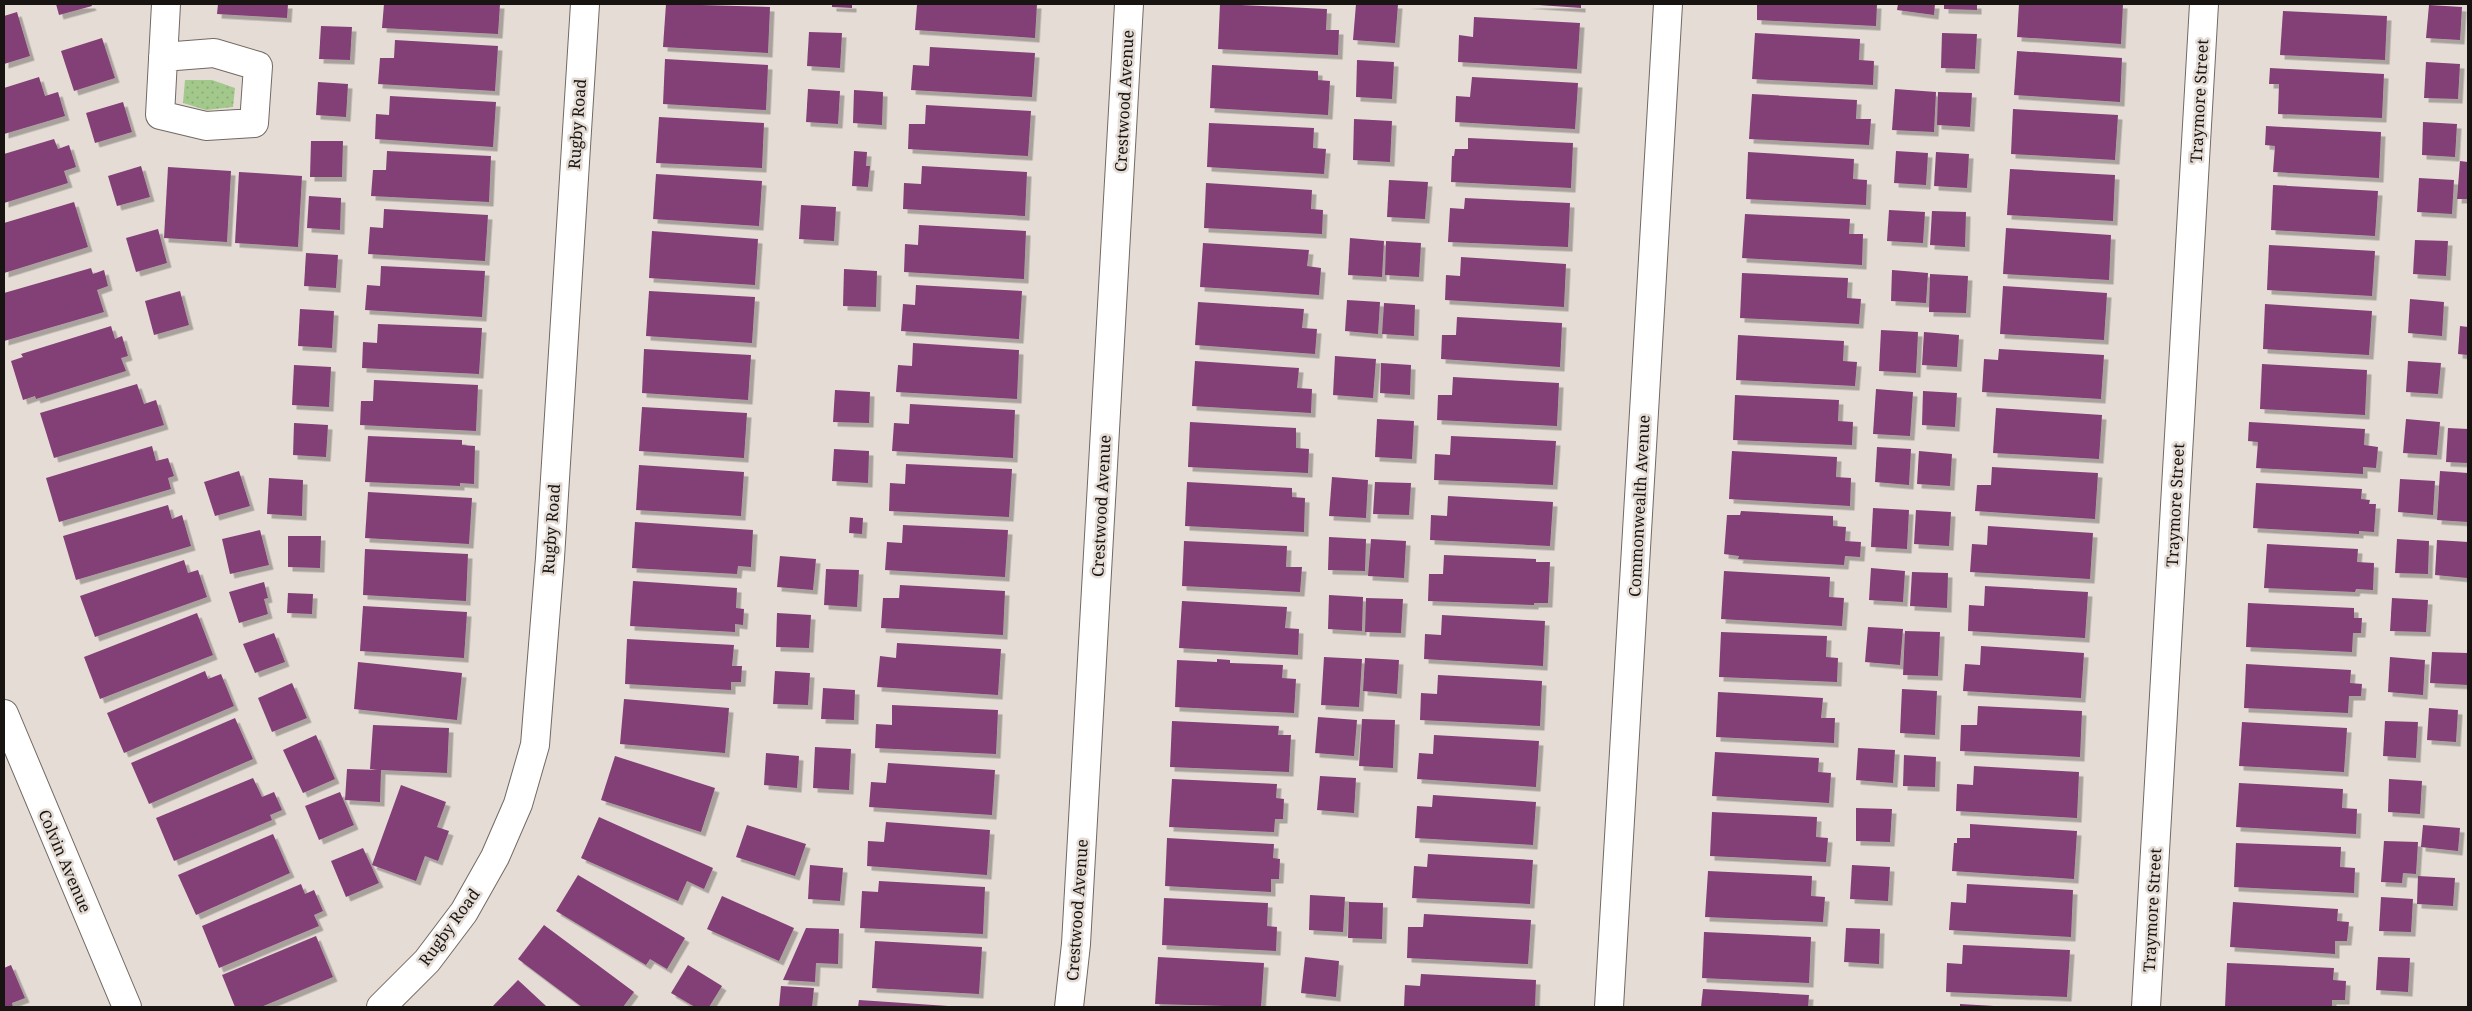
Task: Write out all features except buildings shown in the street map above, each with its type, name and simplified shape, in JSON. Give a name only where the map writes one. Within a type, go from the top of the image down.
[{"type":"street","points":[[163,57],[166,4]]},
{"type":"street","name":"Rugby Road","points":[[381,1007],[427,961],[464,912],[495,858],[510,822],[535,745],[550,558],[584,4]]},
{"type":"street","name":"Crestwood Avenue","points":[[1069,1007],[1077,934],[1129,4]]},
{"type":"street","name":"Commonwealth Avenue","points":[[1609,1007],[1668,4]]},
{"type":"street","name":"Traymore Street","points":[[2146,1007],[2204,4]]},
{"type":"street","name":"Colvin Avenue","points":[[4,714],[127,1007]]},
{"type":"green space","points":[[185,80],[212,80],[235,88],[233,107],[206,110],[183,103]]}]
